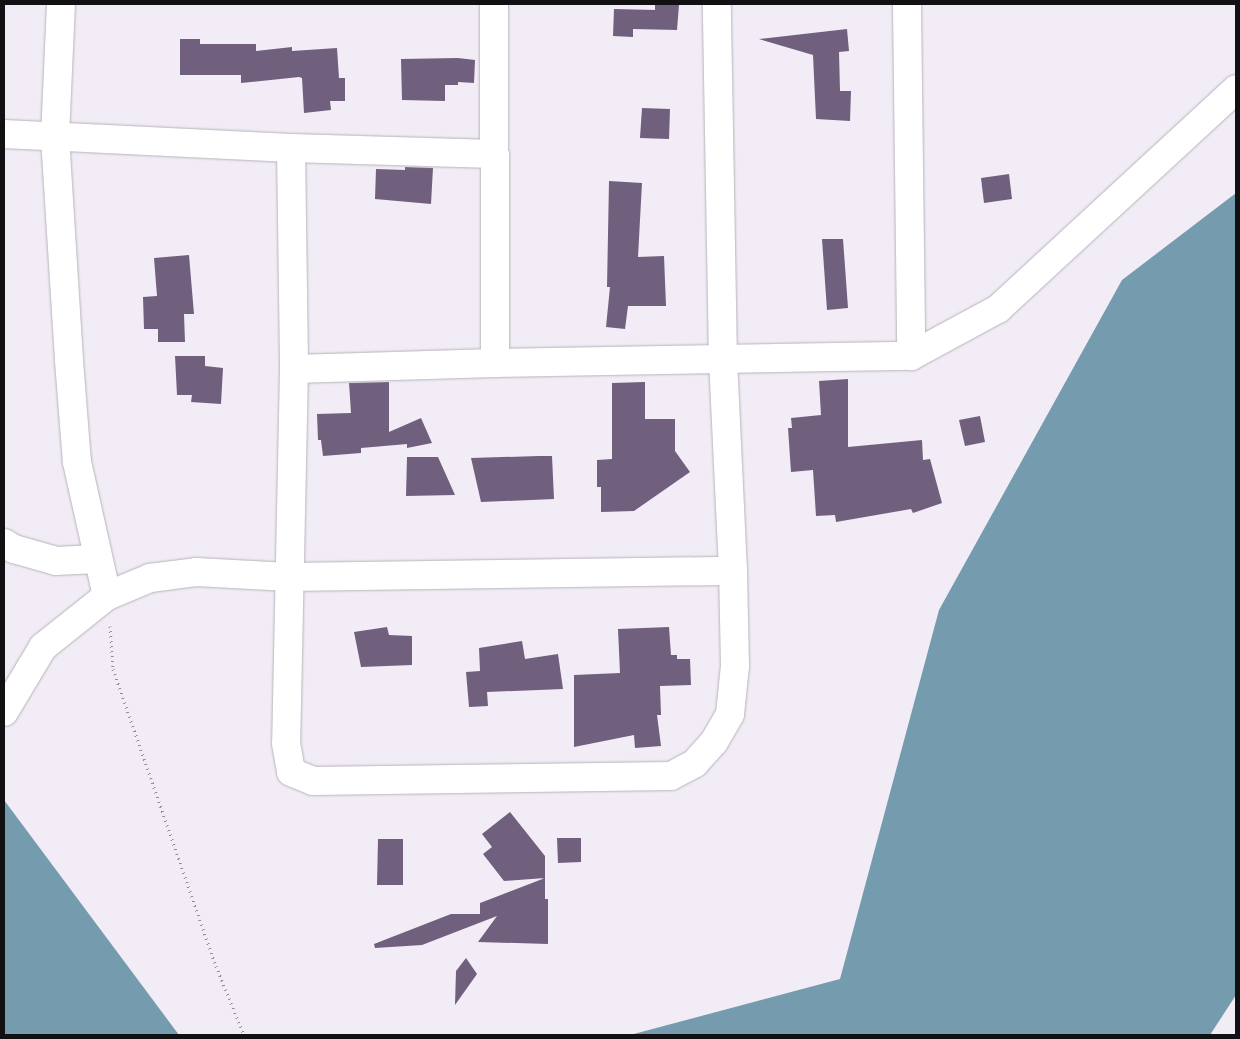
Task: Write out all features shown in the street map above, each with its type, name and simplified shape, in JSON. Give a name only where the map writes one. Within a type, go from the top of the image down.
[{"type":"street","points":[[61,4],[55,137],[77,462],[97,559],[107,596]]},
{"type":"street","points":[[494,4],[495,363]]},
{"type":"street","points":[[291,148],[294,369],[286,743],[291,772],[312,781],[670,776],[695,763],[714,742],[730,714],[735,666],[733,571],[723,361],[717,4]]},
{"type":"street","points":[[907,4],[911,356]]},
{"type":"street","points":[[294,369],[495,363],[723,361],[911,356],[998,309],[1236,89]]},
{"type":"street","points":[[4,134],[291,148],[494,154]]},
{"type":"street","points":[[4,543],[14,549],[56,561],[97,559]]},
{"type":"street","points":[[4,712],[43,647],[107,596],[150,578],[196,572],[289,576],[733,571]]},
{"type":"path","points":[[107,596],[113,669],[216,966],[244,1035]]},
{"type":"water","points":[[1236,193],[1236,995],[1210,1035],[630,1035],[840,979],[939,610],[1122,280]]},
{"type":"water","points":[[4,800],[179,1035],[4,1035]]},
{"type":"building","points":[[655,4],[679,5],[677,30],[633,29],[633,37],[613,36],[614,9],[655,10]]},
{"type":"building","points":[[847,29],[849,51],[839,52],[840,91],[851,91],[850,121],[816,119],[813,55],[759,39]]},
{"type":"building","points":[[180,39],[200,39],[200,44],[256,44],[256,51],[292,47],[292,51],[337,48],[339,78],[345,78],[345,101],[330,101],[331,110],[304,113],[302,78],[299,77],[241,83],[241,75],[180,75]]},
{"type":"building","points":[[458,58],[475,60],[474,83],[458,82],[458,85],[445,85],[445,101],[402,100],[401,59]]},
{"type":"building","points":[[642,108],[670,109],[669,139],[640,138]]},
{"type":"building","points":[[405,167],[433,168],[431,204],[375,199],[376,169],[405,170]]},
{"type":"building","points":[[1009,174],[1012,199],[984,203],[981,178]]},
{"type":"building","points":[[609,181],[642,183],[638,257],[664,256],[666,306],[628,306],[625,329],[606,327],[610,287],[607,287]]},
{"type":"building","points":[[822,239],[843,239],[848,308],[827,310]]},
{"type":"building","points":[[189,255],[194,314],[184,314],[185,342],[158,342],[158,329],[144,329],[143,297],[157,296],[154,258]]},
{"type":"building","points":[[175,356],[205,356],[205,366],[223,368],[221,404],[191,402],[192,395],[177,395]]},
{"type":"building","points":[[848,379],[848,447],[922,440],[923,460],[930,459],[942,503],[913,513],[911,509],[836,522],[835,515],[816,516],[813,470],[791,472],[788,428],[792,428],[791,418],[821,415],[819,381]]},
{"type":"building","points":[[389,382],[389,432],[421,418],[432,443],[407,448],[407,444],[361,448],[361,453],[323,456],[321,440],[318,440],[317,414],[351,413],[349,383]]},
{"type":"building","points":[[645,382],[645,419],[675,419],[675,451],[690,472],[634,511],[601,512],[601,487],[597,487],[597,460],[612,459],[612,383]]},
{"type":"building","points":[[980,416],[985,442],[965,446],[959,420]]},
{"type":"building","points":[[552,456],[554,499],[481,502],[471,458]]},
{"type":"building","points":[[407,457],[438,457],[455,495],[406,496]]},
{"type":"building","points":[[387,627],[389,635],[412,636],[412,665],[361,667],[354,632]]},
{"type":"building","points":[[669,627],[671,655],[677,655],[677,659],[690,659],[691,685],[660,686],[661,715],[657,715],[661,746],[635,748],[634,735],[574,747],[574,675],[620,673],[618,629]]},
{"type":"building","points":[[522,641],[525,659],[558,654],[563,689],[487,692],[488,706],[469,707],[466,672],[480,671],[479,648]]},
{"type":"building","points":[[510,812],[545,856],[545,878],[504,881],[483,854],[492,847],[482,834]]},
{"type":"building","points":[[557,838],[581,838],[581,862],[558,863]]},
{"type":"building","points":[[378,839],[403,839],[403,885],[377,885]]},
{"type":"building","points":[[545,878],[545,899],[548,899],[548,944],[478,942],[497,916],[422,945],[375,948],[374,944],[451,914],[480,914],[480,903]]},
{"type":"building","points":[[466,958],[477,974],[455,1005],[456,971]]}]
